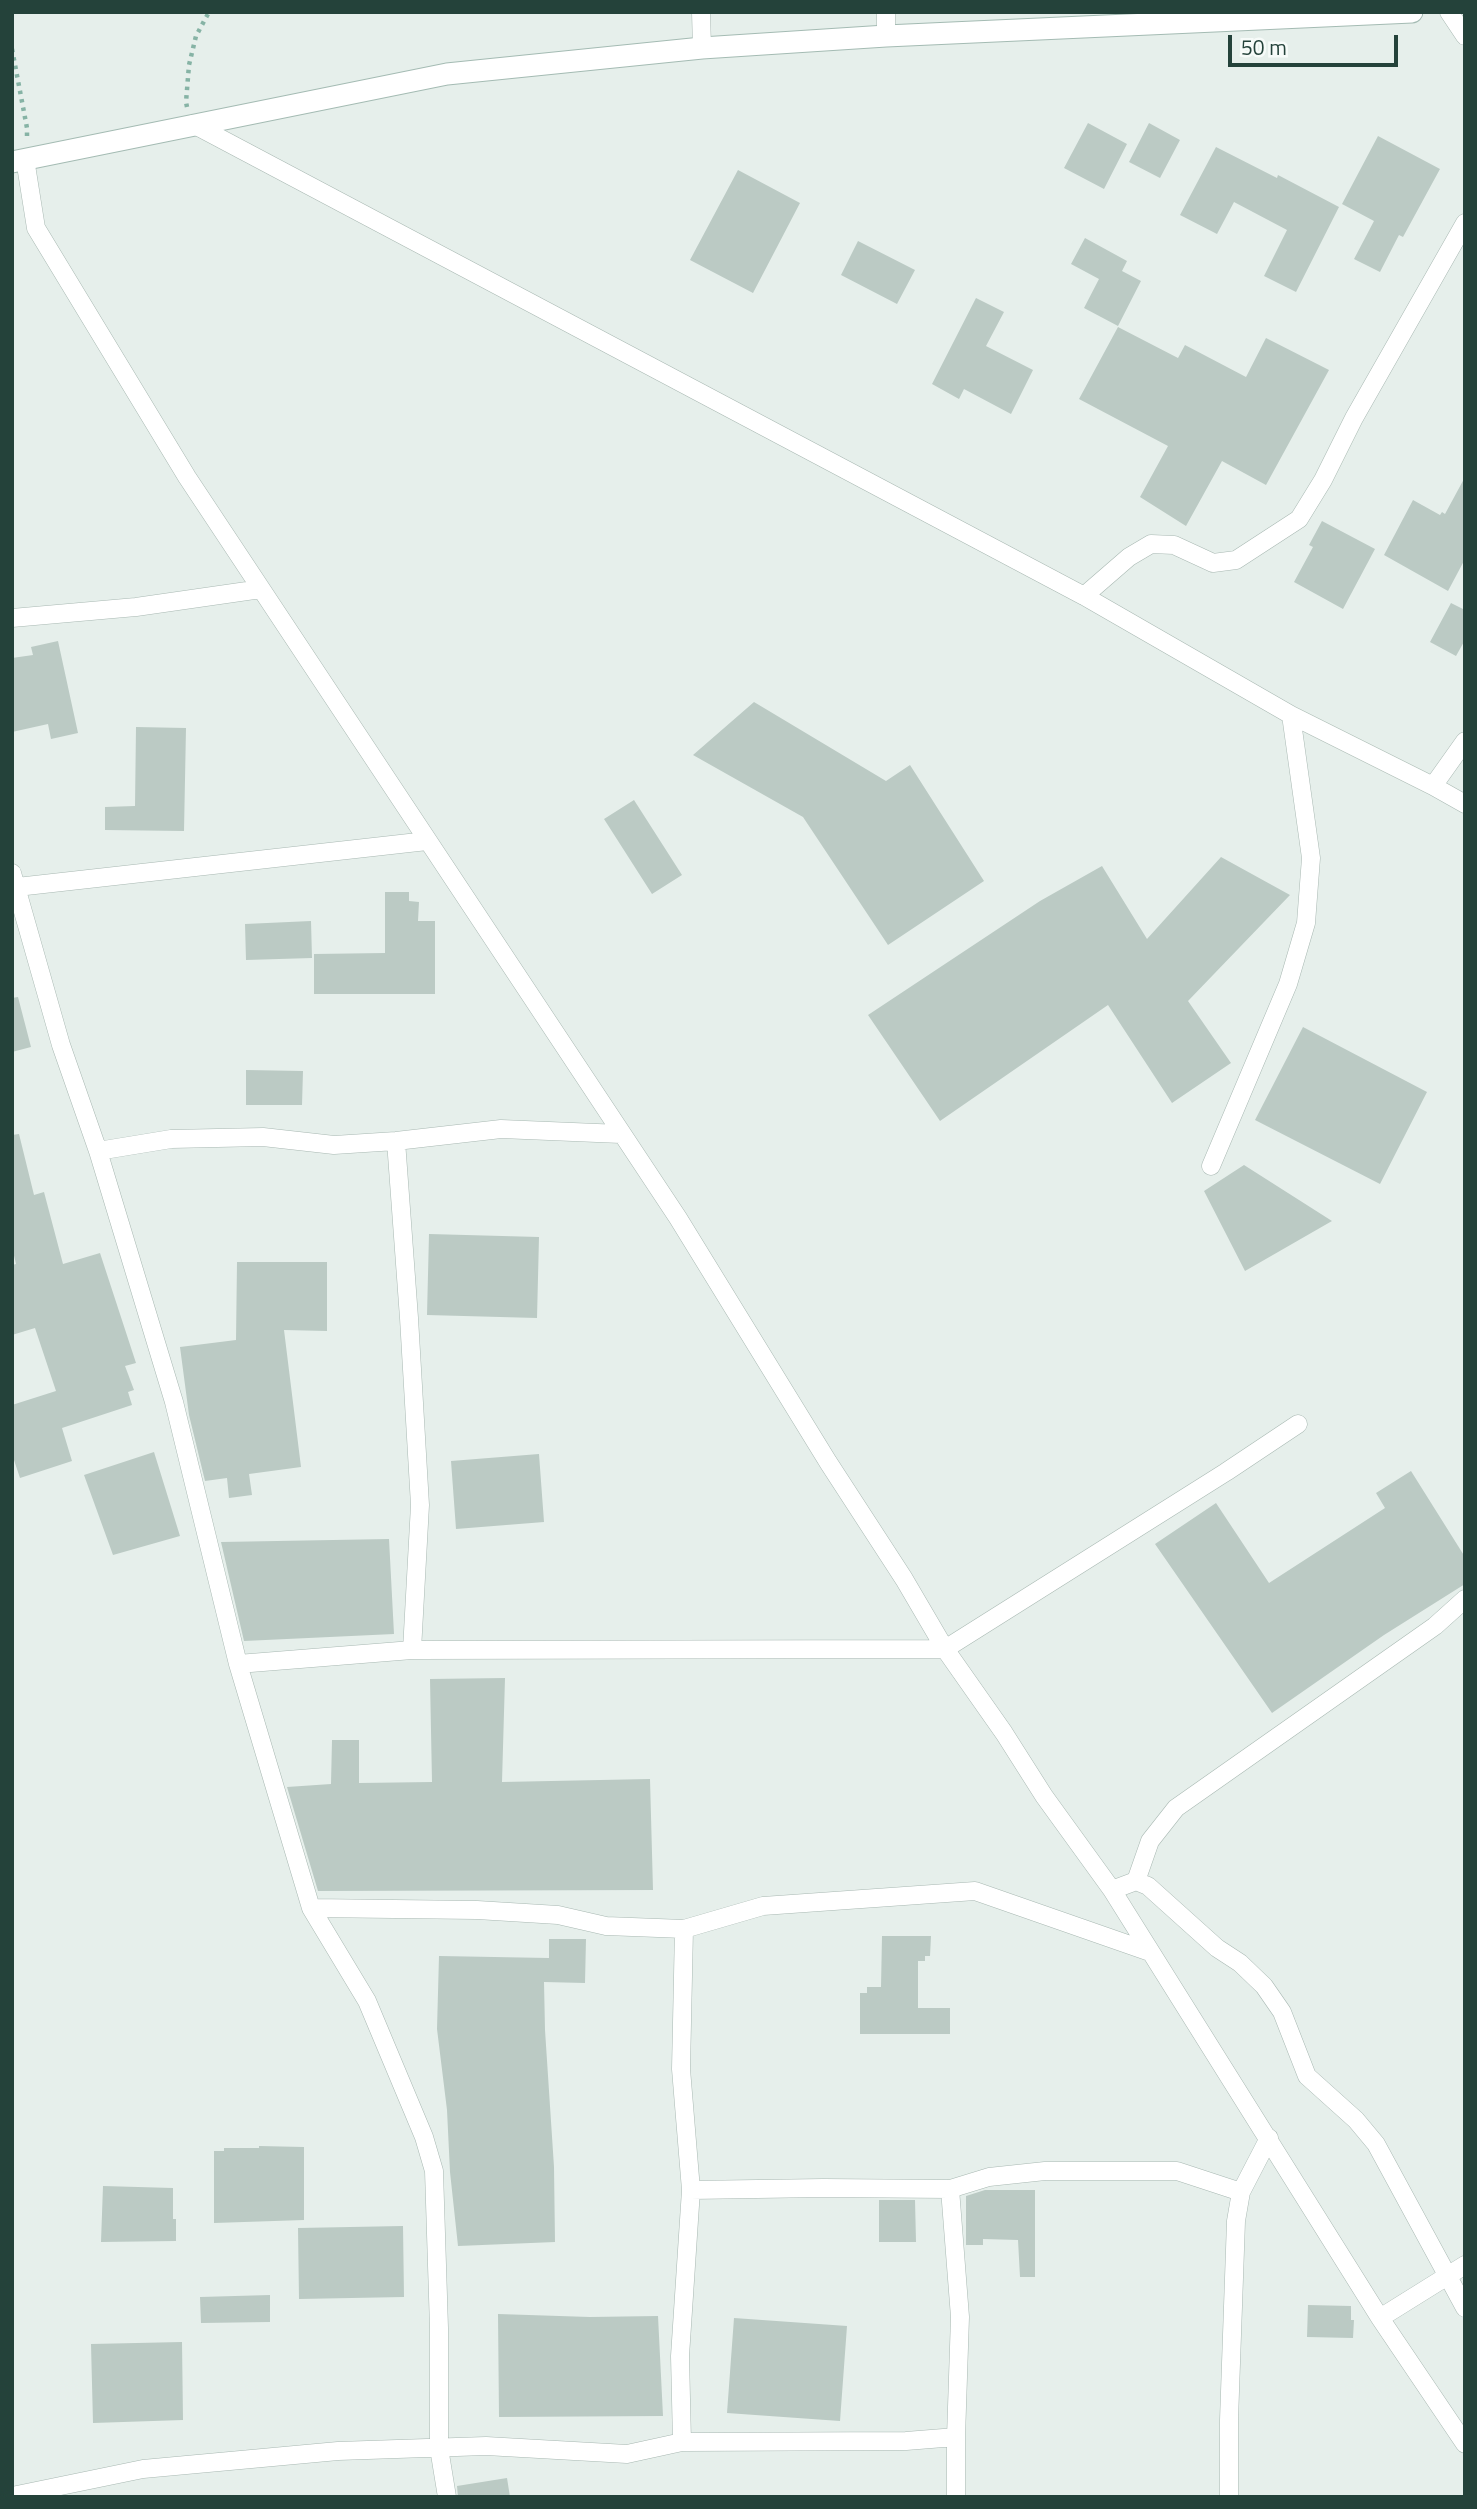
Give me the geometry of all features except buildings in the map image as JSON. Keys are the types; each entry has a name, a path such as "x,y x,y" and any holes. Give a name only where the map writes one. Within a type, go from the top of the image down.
{"main road":[{"path":"19,160 447,74 702,48 886,36 1412,12"}],"street":[{"path":"701,12 702,48"},
{"path":"886,12 886,36"},
{"path":"1449,12 1465,36"},
{"path":"193,124 1084,596 1291,715 1465,804"},
{"path":"19,160 36,228 187,477 678,1218 828,1462 904,1579 944,1649 1004,1733 1044,1796 1112,1889 1380,2318 1465,2444"},
{"path":"1084,596 1129,557 1151,544 1174,545 1213,563 1236,560 1299,519 1465,223"},
{"path":"12,618 136,607 261,589"},
{"path":"1211,1166 1288,984 1306,923 1311,858 1291,715"},
{"path":"1433,786 1465,741"},
{"path":"427,841 15,880 61,1045 98,1151 174,1402 238,1664 311,1908 367,2001 424,2137 434,2171 439,2328 439,2448 447,2497"},
{"path":"98,1151 171,1139 263,1137 334,1145 501,1129 621,1134"},
{"path":"396,1141 420,1505 412,1650"},
{"path":"238,1664 412,1650 944,1649 1214,1480 1298,1424"},
{"path":"1136,1881 1150,1841 1176,1808 1435,1626 1465,1599"},
{"path":"1112,1889 1136,1881 1148,1886 1217,1948 1240,1963 1265,1986 1282,2012 1307,2076 1356,2120 1376,2144 1465,2308"},
{"path":"311,1908 477,1910 558,1915 606,1926 684,1929 763,1906 975,1891 1150,1952"},
{"path":"682,2442 680,2356 691,2190 681,2069 684,1929"},
{"path":"1229,2497 1236,2221 1241,2192 1269,2138"},
{"path":"691,2190 950,2189 989,2177 1045,2171 1177,2171 1241,2192"},
{"path":"950,2189 960,2317 956,2497"},
{"path":"1380,2318 1465,2265"},
{"path":"16,2495 143,2469 338,2451 486,2446 627,2455 682,2442 906,2441 956,2437"}],"path":[{"path":"193,124 186,102 189,65 196,36 209,12"},
{"path":"12,49 27,128 19,160"}]}
